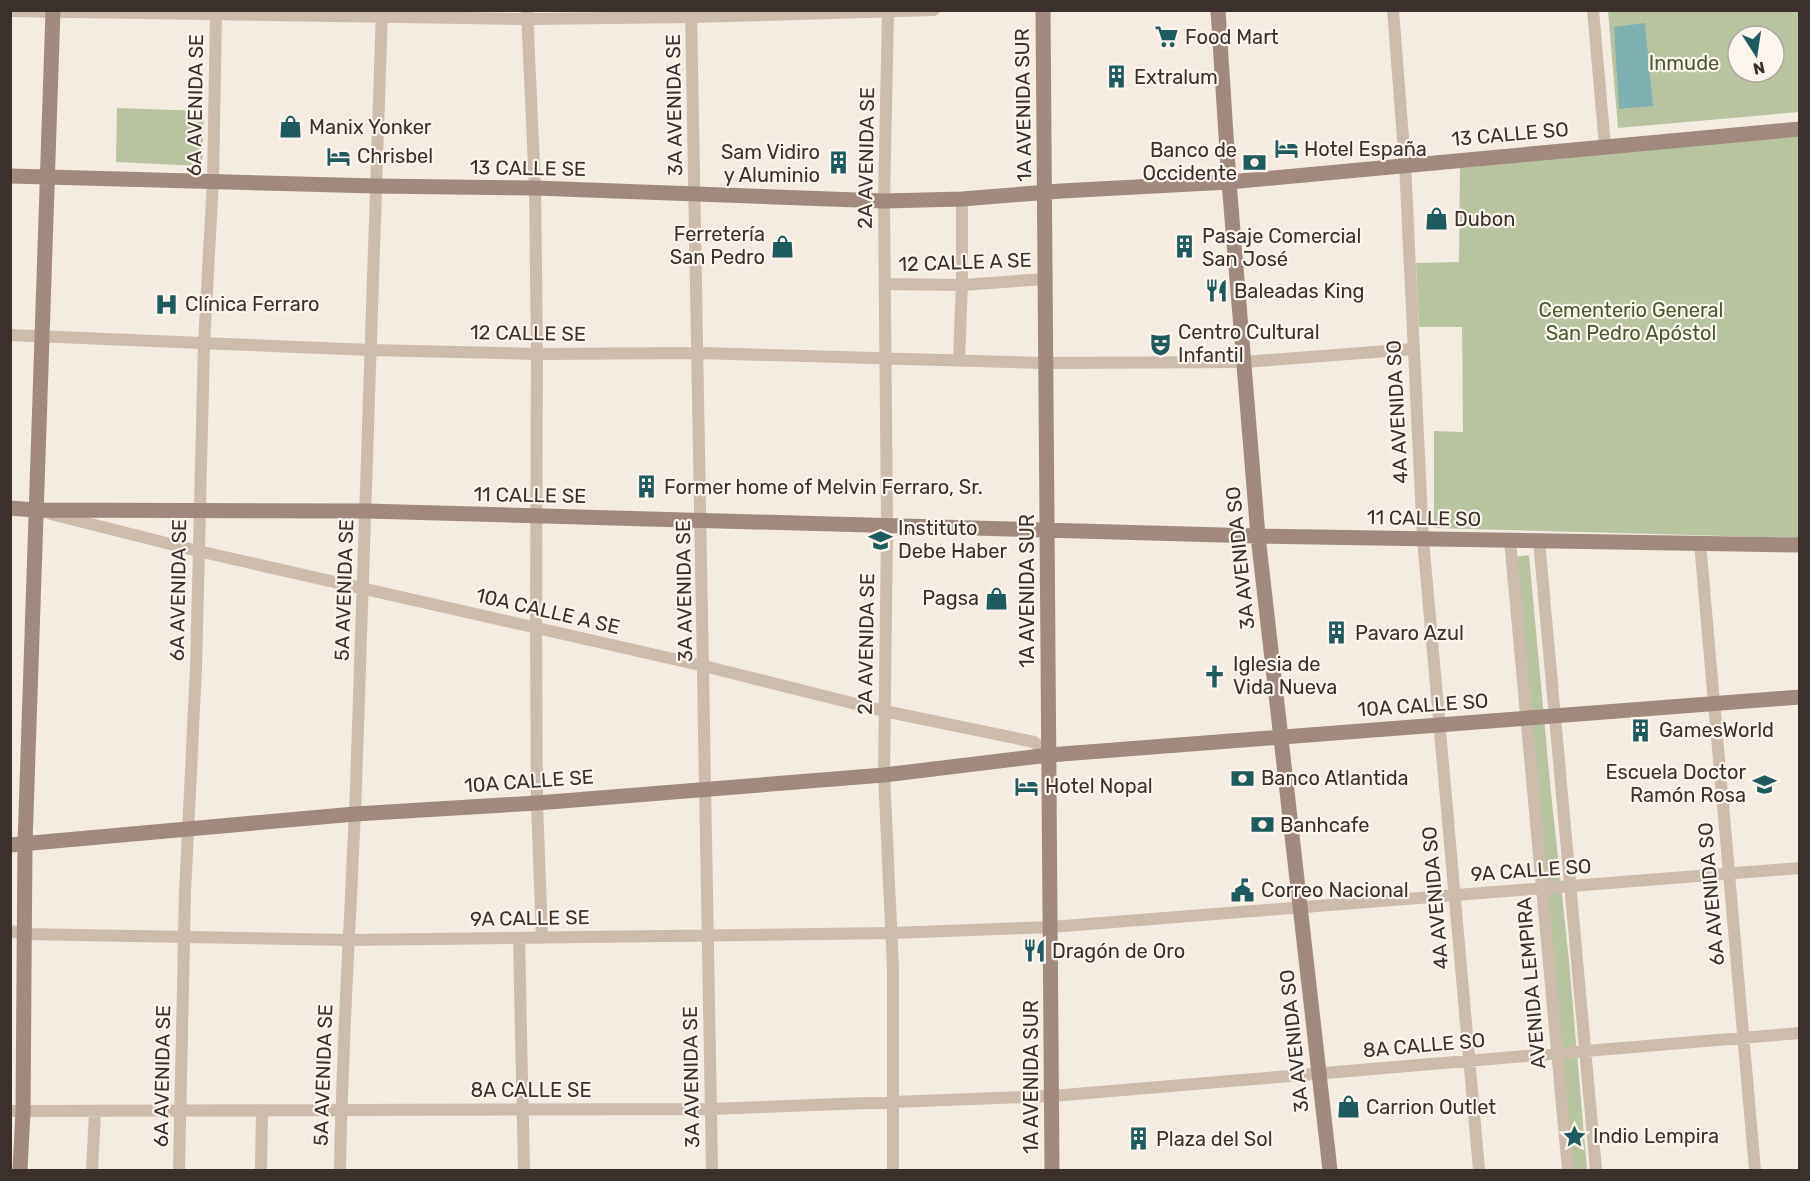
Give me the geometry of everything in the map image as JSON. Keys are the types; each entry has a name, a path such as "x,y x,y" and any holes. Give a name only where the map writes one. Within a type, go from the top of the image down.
{"street":[{"path":"10,11 527,15 934,10"},
{"name":"1A AVENIDA SUR","path":"1043,10 1052,1170"},
{"name":"3A AVENIDA SO","path":"1218,10 1229,182 1258,536 1330,1170"},
{"name":"4A AVENIDA SO","path":"1393,10 1405,164 1423,539 1479,1170"},
{"path":"1593,10 1605,146"},
{"path":"20,1170 17,1111 18,845 35,510 53,11"},
{"name":"6A AVENIDA SE","path":"179,1170 184,938 204,344 213,181 216,12"},
{"name":"2A AVENIDA SE","path":"888,12 884,201 887,524 884,775 892,933 893,1170"},
{"name":"5A AVENIDA SE","path":"340,1170 364,589 382,14"},
{"name":"3A AVENIDA SE","path":"691,14 699,353 712,1170"},
{"path":"527,15 535,188 537,803 542,938"},
{"name":"13 CALLE SO","path":"1045,192 1229,182 1800,129"},
{"name":"13 CALLE SE","path":"10,176 535,188 884,201 962,199 1045,192"},
{"path":"959,360 962,199"},
{"name":"12 CALLE A SE","path":"885,284 962,285 1045,279"},
{"name":"12 CALLE SE","path":"10,335 371,350 537,354 699,353 1046,363 1244,362 1414,349"},
{"name":"11 CALLE SE","path":"10,508 366,511 1047,528"},
{"name":"10A CALLE A SE","path":"35,510 198,551 704,666 884,711 1034,742 1049,754"},
{"name":"11 CALLE SO","path":"1047,528 1258,536 1800,545"},
{"name":"AVENIDA LEMPIRA","path":"1510,540 1568,1170"},
{"path":"1539,541 1596,1170"},
{"name":"6A AVENIDA SO","path":"1700,543 1755,1170"},
{"name":"10A CALLE SO","path":"1049,754 1800,697"},
{"name":"10A CALLE SE","path":"18,845 355,814 537,803 884,775 1049,754"},
{"name":"9A CALLE SO","path":"1051,927 1800,868"},
{"name":"9A CALLE SE","path":"18,932 184,938 348,940 892,933 1051,927"},
{"path":"519,938 524,1170"},
{"name":"8A CALLE SO","path":"1052,1096 1800,1033"},
{"name":"8A CALLE SE","path":"17,1111 711,1109 1052,1096"},
{"path":"261,1170 262,1110"},
{"path":"92,1170 95,1111"}],"green space":[{"name":"Inmude","path":"1608,11 1799,11 1799,112 1618,128"},
{"path":"117,108 204,111 202,166 116,162"},
{"name":"Cementerio General San Pedro Apóstol","path":"1799,135 1799,538 1434,528 1434,431 1463,432 1462,327 1419,327 1416,263 1459,262 1460,168"},
{"path":"1529,555 1587,1170 1569,1170 1513,557"}],"water":[{"path":"1645,23 1653,106 1619,109 1614,27"}],"place":[{"name":"Food Mart","path":"1167,37"},
{"name":"Extralum","path":"1116,77"},
{"name":"Manix Yonker","path":"291,127"},
{"name":"Hotel España","path":"1286,149"},
{"name":"Chrisbel","path":"339,156"},
{"name":"Banco de Occidente","path":"1255,162"},
{"name":"Sam Vidiro y Aluminio","path":"838,163"},
{"name":"Dubon","path":"1436,219"},
{"name":"Ferretería San Pedro","path":"783,246"},
{"name":"Pasaje Comercial San José","path":"1184,247"},
{"name":"Baleadas King","path":"1216,291"},
{"name":"Clínica Ferraro","path":"167,304"},
{"name":"Centro Cultural Infantil","path":"1160,344"},
{"name":"Former home of Melvin Ferraro, Sr.","path":"646,487"},
{"name":"Instituto Debe Haber","path":"880,540"},
{"name":"Pagsa","path":"997,598"},
{"name":"Pavaro Azul","path":"1337,633"},
{"name":"Iglesia de Vida Nueva","path":"1215,676"},
{"name":"GamesWorld","path":"1641,730"},
{"name":"Banco Atlantida","path":"1243,778"},
{"name":"Escuela Doctor Ramón Rosa","path":"1764,784"},
{"name":"Hotel Nopal","path":"1027,786"},
{"name":"Banhcafe","path":"1262,825"},
{"name":"Correo Nacional","path":"1243,890"},
{"name":"Dragón de Oro","path":"1034,951"},
{"name":"Carrion Outlet","path":"1348,1107"},
{"name":"Indio Lempira","path":"1575,1136"},
{"name":"Plaza del Sol","path":"1138,1139"}]}
